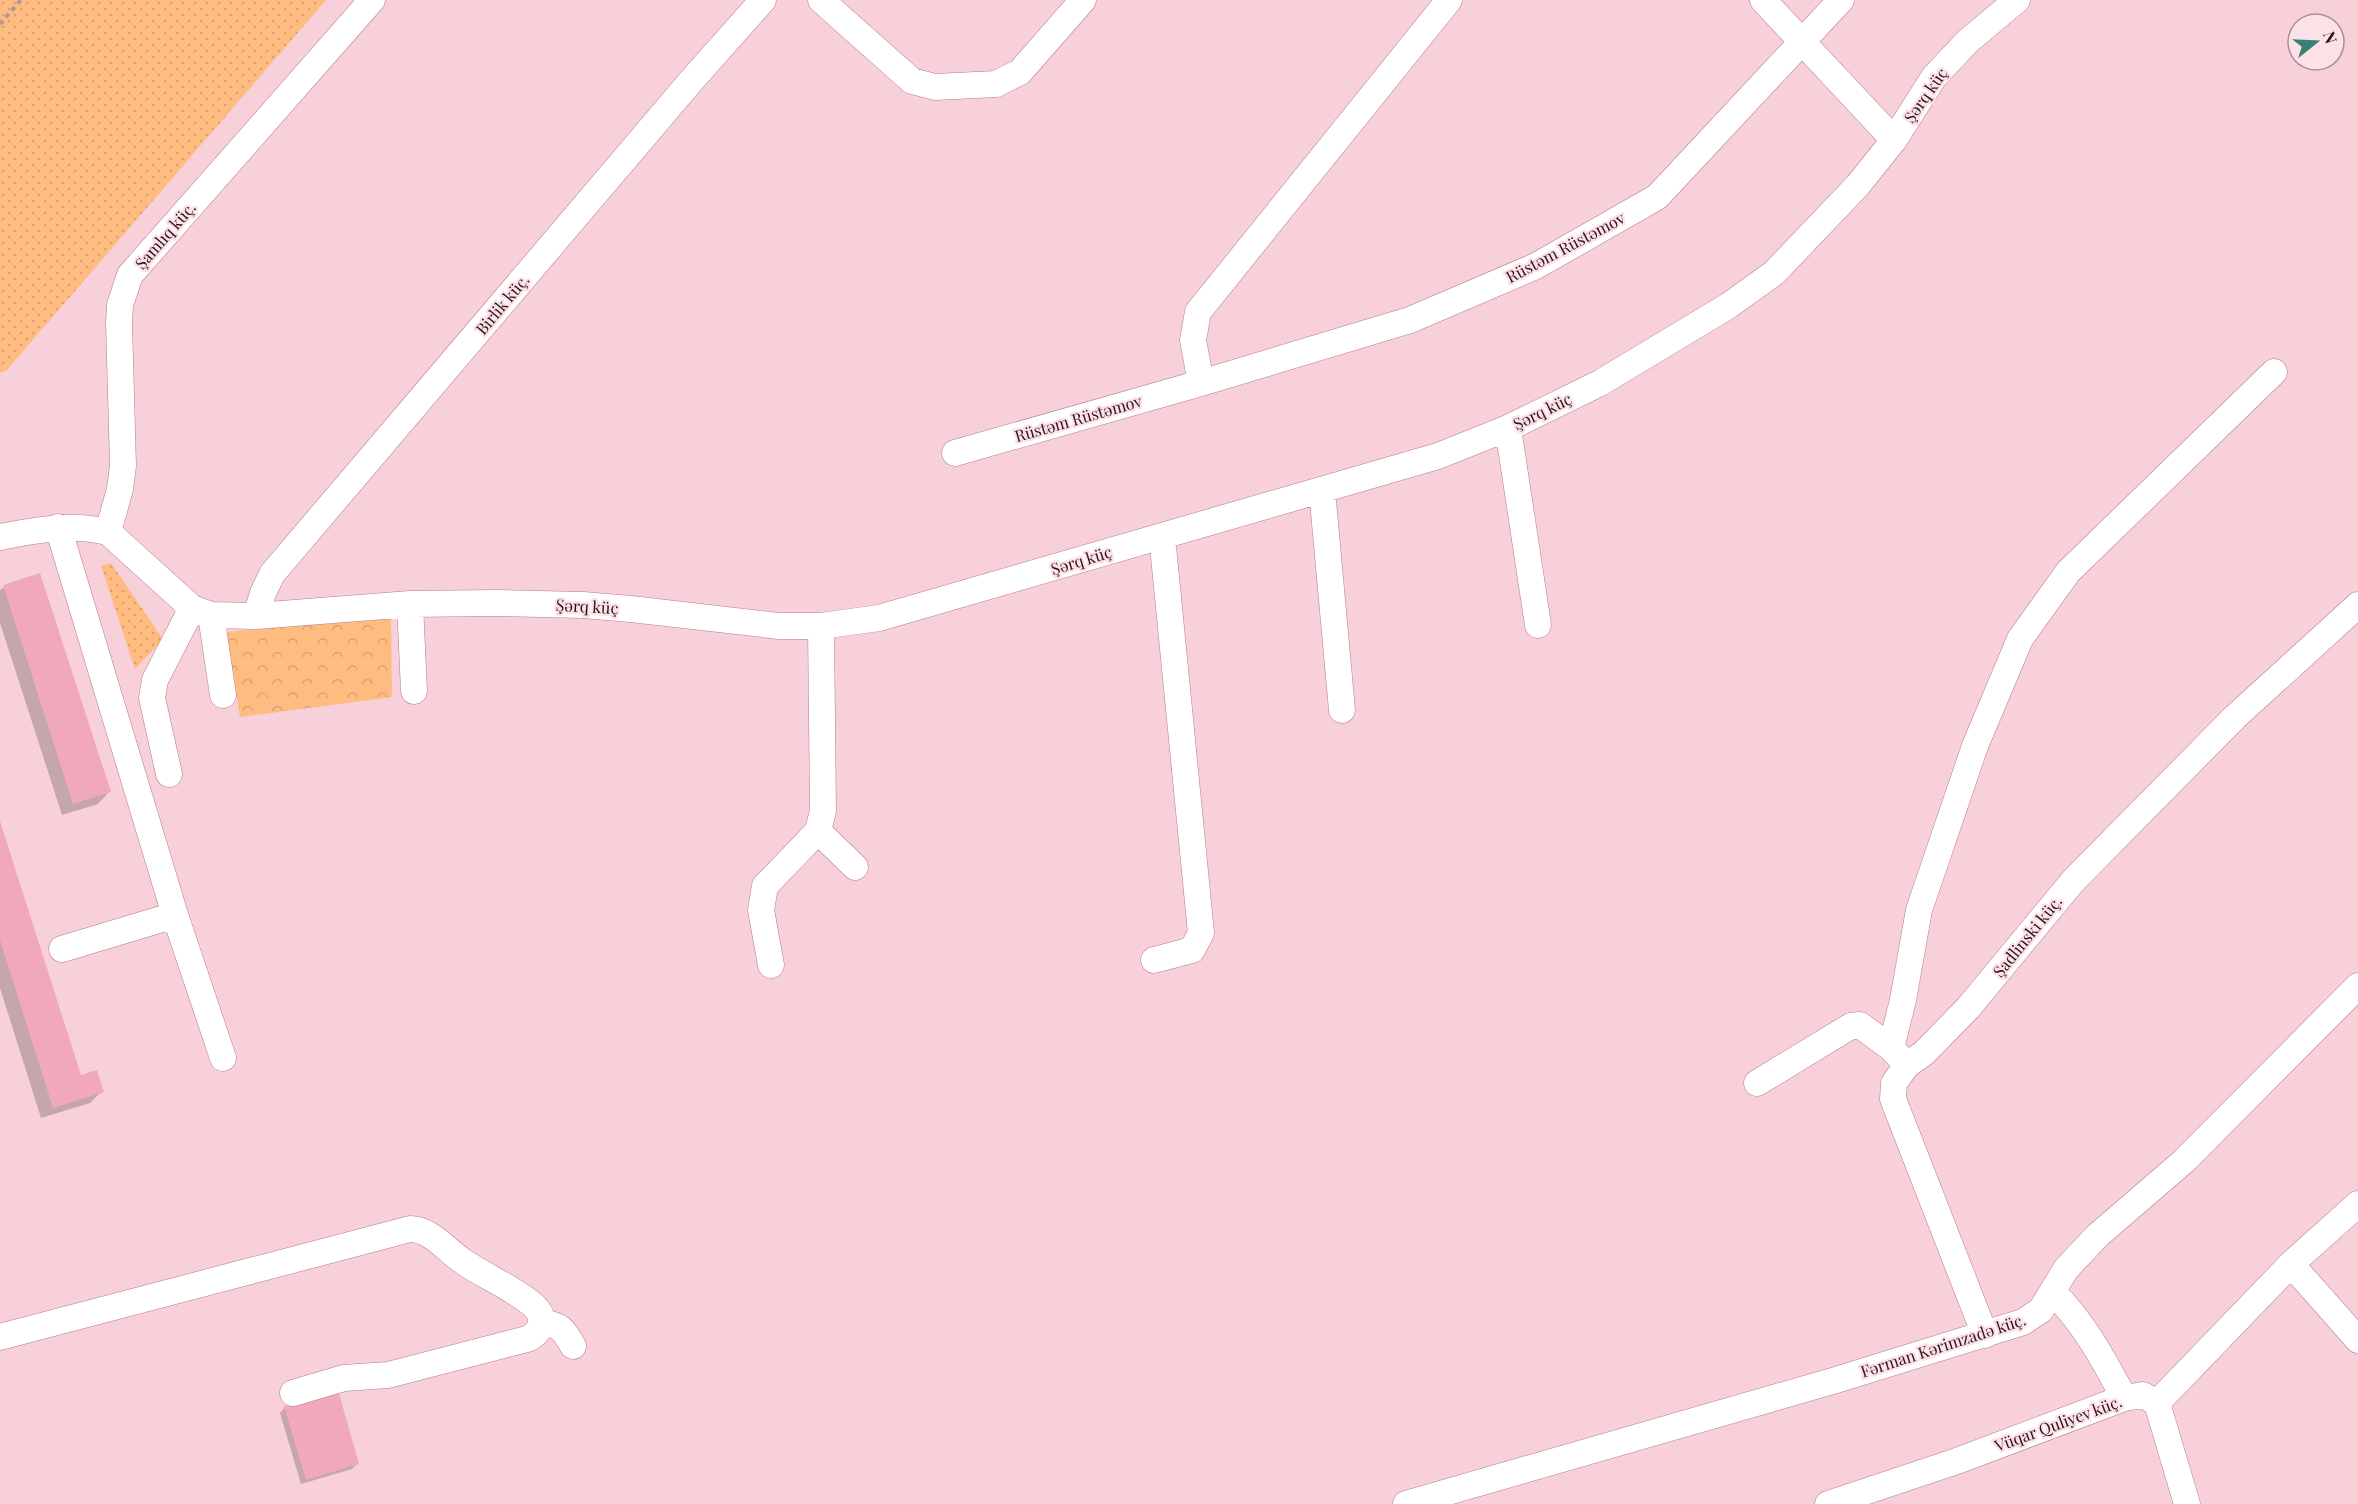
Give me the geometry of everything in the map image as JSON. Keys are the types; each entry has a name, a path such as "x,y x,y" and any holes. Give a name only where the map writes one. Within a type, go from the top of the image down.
{"street":[{"name":"Şamlıq küç.","path":"108,532 120,489 123,466 119,323 120,305 130,275 372,0"},
{"name":"Birlik küç.","path":"255,616 262,593 272,574 691,81 763,0"},
{"path":"821,0 912,81 935,87 996,84 1020,72 1083,0"},
{"path":"1201,382 1193,340 1198,312 1449,0"},
{"path":"1763,0 1894,141"},
{"name":"Rüstəm Rüstəmov","path":"955,453 1410,320 1536,266 1657,197 1841,0"},
{"name":"Şərq küç","path":"202,612 255,616 410,604 583,605 779,626 821,627 879,618 1438,456 1508,428 1600,383 1728,306 1774,273 1858,185 1894,141 1934,78 1968,41 2017,0"},
{"path":"1899,1057 1903,1000 1919,910 1975,746 2020,639 2068,572 2274,372"},
{"path":"1508,428 1538,625"},
{"path":"1322,490 1341,710"},
{"path":"58,527 175,915 223,1058"},
{"path":"0,537 58,527 91,528 108,532 202,612 223,695"},
{"path":"1154,960 1192,950 1201,933 1162,536"},
{"path":"410,604 414,691"},
{"name":"Şadlinski küç.","path":"1985,1335 1893,1099 1899,1057 1924,1053 1968,1008 2073,881 2235,717 2358,605"},
{"path":"169,774 152,698 155,680 202,612"},
{"path":"771,965 761,910 765,886 818,831 823,811 821,627"},
{"path":"818,831 855,867"},
{"path":"63,949 175,915"},
{"name":"Fərman Kərimzadə küç.","path":"1406,1504 1836,1380 2023,1322 2041,1310 2066,1269 2097,1236 2184,1161 2358,986"},
{"path":"1757,1083 1851,1026 1860,1025 1899,1057"},
{"path":"2187,1504 2157,1403 2291,1264 2358,1204"},
{"path":"0,1337 410,1229 429,1233 452,1254 534,1306 540,1313 542,1322 540,1329 526,1339 388,1375 344,1378 293,1393"},
{"path":"2291,1264 2358,1341"},
{"path":"2053,1292 2070,1309 2100,1353 2124,1398"},
{"path":"542,1322 558,1325 573,1346"},
{"name":"Vüqar Quliyev küç.","path":"1828,1504 1956,1461 2124,1398 2143,1395 2157,1403"}],"path":[{"path":"0,24 21,0"}],"green space":[{"path":"0,0 326,0 6,371 0,373"},
{"path":"111,563 163,639 135,669 101,566"},
{"path":"391,618 392,697 240,717 226,632"}],"building":[{"path":"40,573 111,792 73,804 3,585"},
{"path":"0,821 81,1075 97,1070 104,1092 53,1108 0,940"},
{"path":"338,1390 359,1464 306,1480 284,1406"}]}
